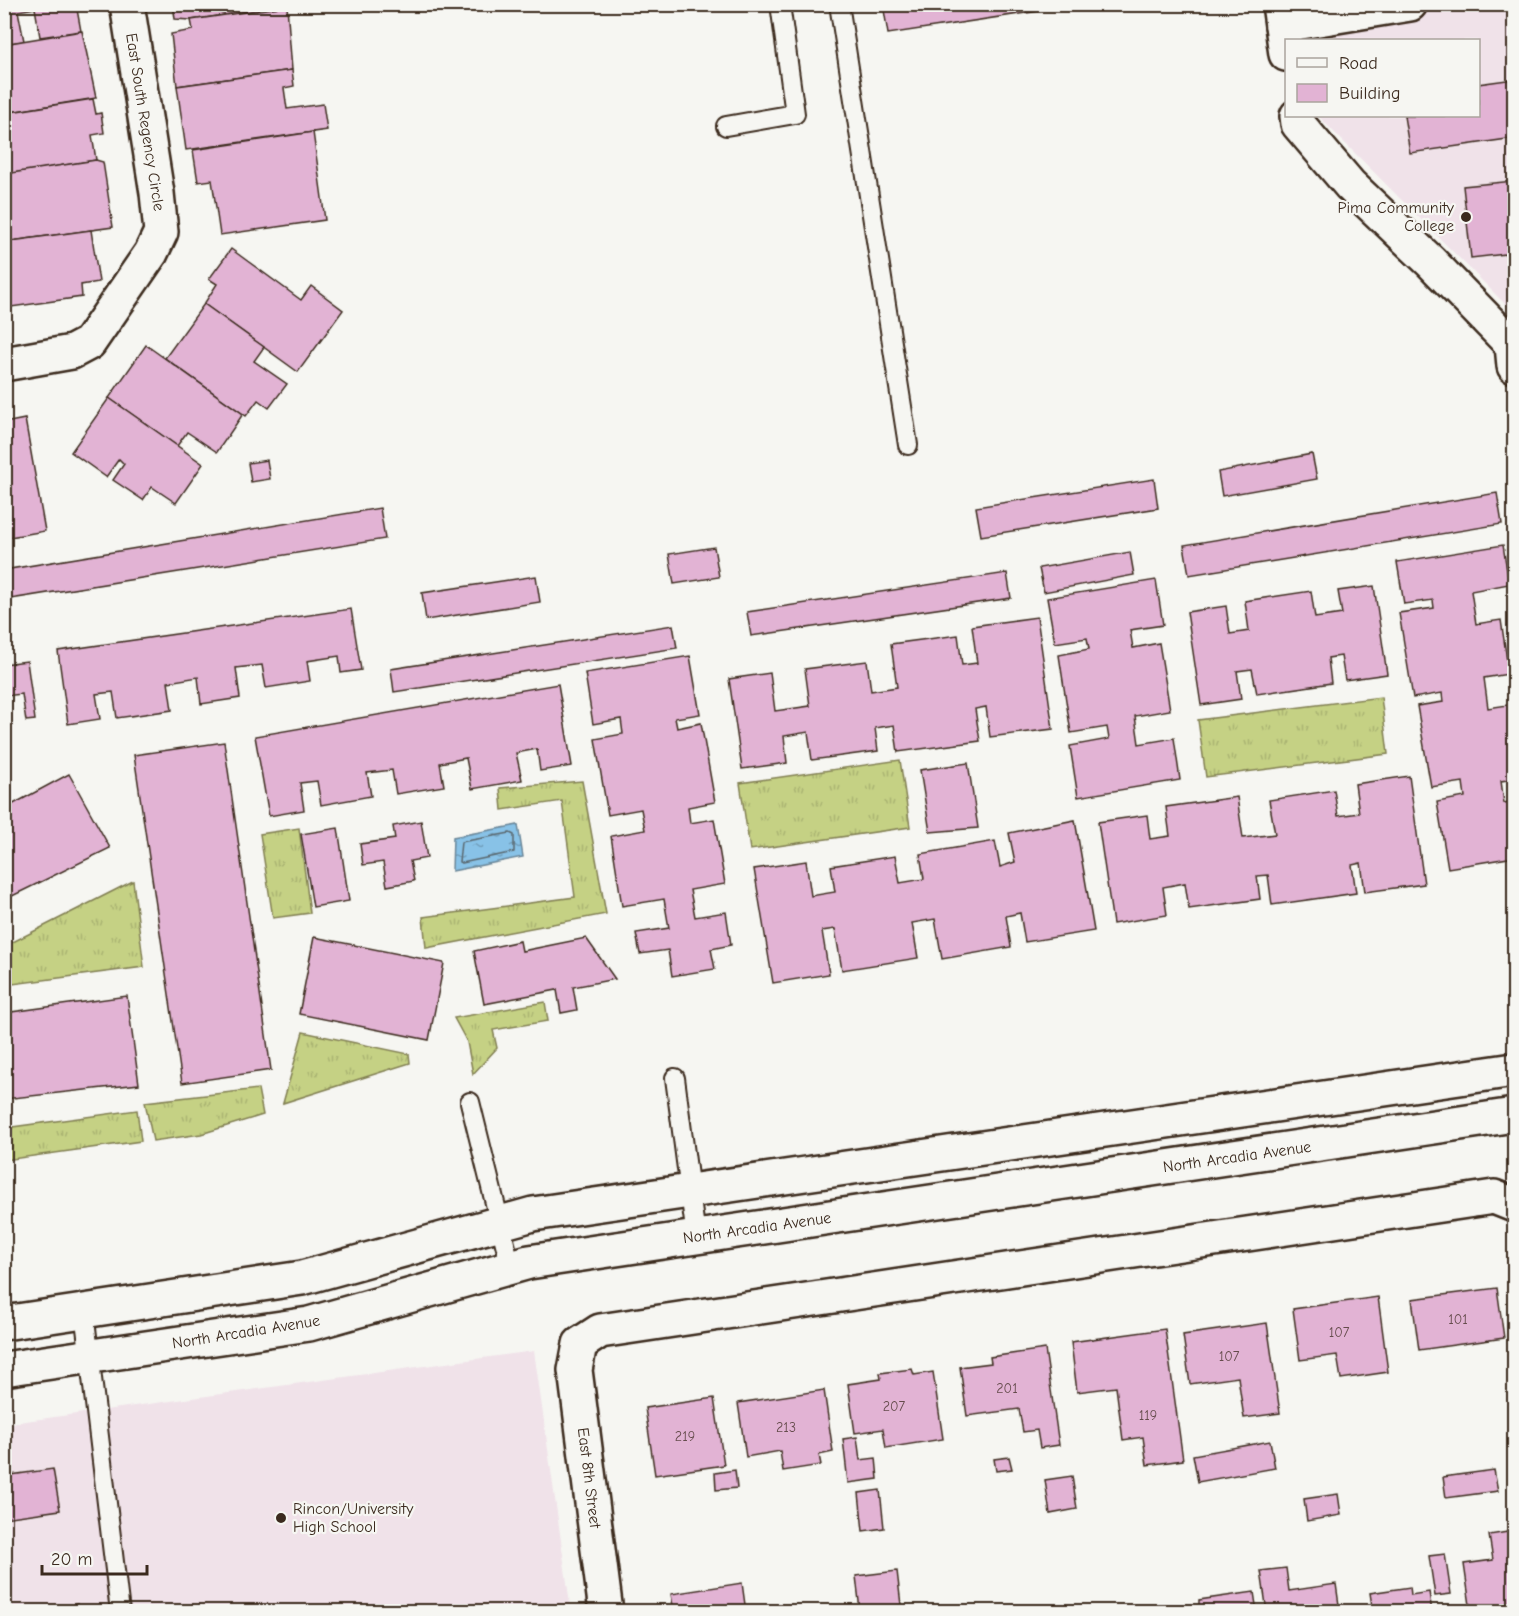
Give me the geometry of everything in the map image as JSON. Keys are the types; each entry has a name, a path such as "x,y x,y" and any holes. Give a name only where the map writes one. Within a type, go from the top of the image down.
{"street":[{"name":"East South Regency Circle","path":"4,364 72,352 89,343 151,253 161,232 158,192 127,4"},
{"path":"1282,28 1410,4"},
{"path":"1297,117 1298,124 1350,185 1431,262 1512,345 1515,366"},
{"path":"4,1323 302,1278 532,1214 1515,1070"},
{"path":"1241,1110 1247,1155"},
{"name":"North Arcadia Avenue","path":"4,1369 309,1324 529,1263 1515,1116"},
{"path":"971,1149 978,1195"},
{"name":"East 8th Street","path":"606,1611 575,1370 580,1344 600,1331 1470,1200 1494,1197 1515,1205"}],"lane":[{"path":"726,126 795,114 780,4"},
{"path":"839,4 908,445"},
{"path":"675,1078 696,1238"},
{"path":"470,1102 511,1268"},
{"path":"84,1311 120,1611"}],"shaded area":[{"name":"Pima Community College","path":"1466,5 1514,5 1514,313 1319,117 1480,117 1480,39 1298,39 1297,31"},
{"name":"Rincon/University High School","path":"534,1351 571,1611 5,1611 4,1424"}],"green space":[{"path":"1381,697 1388,754 1206,777 1198,720"},
{"path":"900,760 910,827 750,850 740,783"},
{"path":"582,781 606,914 426,948 423,917 575,897 562,801 502,810 500,788"},
{"path":"299,828 310,913 273,918 260,834"},
{"path":"133,881 144,967 5,985 5,946"},
{"path":"545,1002 548,1021 493,1030 497,1048 473,1074 467,1042 454,1018"},
{"path":"303,1032 409,1054 410,1063 283,1103"},
{"path":"258,1089 263,1115 201,1134 153,1141 145,1102"},
{"path":"137,1110 141,1141 5,1160 5,1128"}],"water":[{"path":"518,825 523,857 452,871 453,837"}],"building":[{"path":"4,4 76,4 81,31 40,37 35,8 18,11 24,41 4,44"},
{"path":"173,4 258,4 258,10 191,20 175,19"},
{"path":"883,4 1038,4 1039,11 888,34"},
{"path":"287,6 292,70 177,86 171,34 193,30 191,20"},
{"path":"82,31 96,98 4,113 4,44"},
{"path":"292,70 294,86 284,88 287,109 323,104 327,130 186,150 177,86"},
{"path":"1514,79 1514,138 1410,153 1404,117 1480,117 1480,84"},
{"path":"93,99 96,114 101,113 104,133 92,135 96,160 4,175 4,113"},
{"path":"313,132 325,220 220,235 212,180 198,182 193,150"},
{"path":"96,160 103,162 113,227 4,242 7,218 5,174"},
{"path":"1514,181 1514,253 1471,258 1463,186"},
{"path":"91,230 99,282 81,285 82,297 4,308 4,242"},
{"path":"231,249 301,300 311,286 343,310 298,372 204,304 217,284 209,279"},
{"path":"204,304 264,347 254,361 287,384 269,408 258,400 246,416 165,358"},
{"path":"146,345 243,414 217,452 187,432 177,446 109,398"},
{"path":"109,398 203,464 176,503 152,487 143,500 113,480 124,464 119,459 106,477 71,452"},
{"path":"25,419 45,531 4,538 4,423"},
{"path":"1312,454 1317,479 1222,496 1218,472"},
{"path":"267,460 270,479 251,482 248,463"},
{"path":"1154,479 1158,508 981,536 976,507"},
{"path":"1497,493 1502,524 1189,575 1184,545"},
{"path":"380,508 385,539 4,600 4,570"},
{"path":"1503,545 1509,584 1471,591 1476,624 1501,620 1509,674 1484,678 1488,708 1514,704 1514,779 1501,781 1504,803 1514,801 1514,857 1448,868 1437,802 1465,797 1463,782 1431,787 1417,706 1443,702 1442,693 1413,698 1399,613 1434,608 1433,600 1404,604 1397,562"},
{"path":"714,547 719,577 674,584 669,554"},
{"path":"1130,552 1134,575 1044,592 1039,568"},
{"path":"1007,573 1011,598 751,636 747,612"},
{"path":"536,576 540,602 426,620 422,593"},
{"path":"1156,580 1163,625 1130,630 1133,648 1159,643 1170,710 1135,716 1139,744 1174,738 1180,780 1078,797 1070,746 1109,739 1107,727 1071,733 1059,655 1089,649 1087,638 1055,643 1047,598"},
{"path":"1374,586 1387,674 1345,680 1341,656 1328,658 1331,683 1257,694 1252,669 1237,671 1241,699 1201,705 1187,612 1226,606 1230,634 1249,631 1245,601 1311,591 1315,618 1342,614 1338,591"},
{"path":"351,609 361,670 341,673 339,656 307,661 310,681 266,688 262,665 236,668 240,698 201,704 198,677 168,682 172,710 117,718 113,692 96,694 100,719 68,724 58,651"},
{"path":"1037,617 1053,729 990,737 986,707 975,709 980,741 898,752 894,725 875,728 878,751 812,760 808,732 784,736 787,763 742,769 729,679 770,673 775,711 810,706 805,669 867,661 871,691 897,687 891,644 958,635 962,665 977,663 972,626"},
{"path":"673,625 677,648 394,692 391,669"},
{"path":"690,656 700,714 675,718 677,728 701,723 715,802 688,807 690,823 714,819 725,884 690,890 695,917 726,912 731,945 711,949 715,969 672,976 668,950 640,954 636,933 669,928 664,899 622,906 611,836 645,830 641,809 608,815 595,739 623,734 621,719 593,724 585,673"},
{"path":"27,661 35,720 26,721 22,694 4,696 4,664"},
{"path":"558,684 572,766 540,771 537,749 516,753 522,780 472,789 466,758 440,763 444,786 396,794 392,770 367,773 371,796 321,805 317,781 300,783 304,810 269,816 255,736"},
{"path":"224,742 271,1070 182,1083 134,755"},
{"path":"968,763 978,828 930,832 920,770"},
{"path":"69,774 110,848 4,900 4,809"},
{"path":"1409,776 1424,884 1365,892 1361,863 1352,865 1356,893 1272,905 1268,875 1257,876 1260,899 1189,909 1185,883 1163,887 1167,915 1113,924 1098,822 1147,815 1150,839 1170,836 1166,807 1237,797 1243,838 1275,834 1269,800 1334,790 1338,816 1359,813 1355,784"},
{"path":"1075,820 1094,931 1025,942 1020,913 1006,916 1011,947 942,959 935,919 912,923 918,958 842,970 835,929 822,931 829,974 773,983 754,869 806,861 811,896 835,892 831,866 895,856 900,883 924,879 920,854 995,841 1000,867 1015,862 1009,833"},
{"path":"421,821 427,858 410,861 414,881 387,886 383,862 363,865 360,844 395,839 393,826"},
{"path":"338,828 349,901 313,907 301,834"},
{"path":"314,937 444,963 429,1040 299,1014"},
{"path":"586,938 615,979 573,987 577,1010 561,1013 557,990 484,1004 474,951 520,941 522,951"},
{"path":"127,996 139,1084 4,1099 4,1013"},
{"path":"1497,1288 1504,1338 1419,1350 1412,1299"},
{"path":"1378,1297 1388,1372 1341,1379 1337,1355 1300,1360 1293,1309"},
{"path":"1267,1323 1280,1413 1244,1418 1238,1377 1190,1384 1183,1335"},
{"path":"1165,1329 1183,1460 1147,1465 1143,1437 1123,1440 1116,1387 1077,1392 1071,1342"},
{"path":"1045,1349 1059,1445 1040,1448 1037,1430 1023,1432 1019,1409 967,1416 960,1367 991,1363 990,1357"},
{"path":"912,1369 914,1375 933,1372 943,1439 886,1448 883,1429 855,1433 848,1384 881,1379 880,1373"},
{"path":"824,1390 833,1452 819,1455 821,1465 783,1471 780,1451 746,1457 738,1403"},
{"path":"714,1398 724,1465 655,1475 645,1408"},
{"path":"857,1437 860,1460 876,1458 878,1479 848,1483 843,1439"},
{"path":"1270,1441 1275,1468 1198,1482 1193,1455"},
{"path":"1009,1457 1012,1469 996,1471 994,1459"},
{"path":"53,1469 60,1510 4,1518 4,1476"},
{"path":"735,1470 737,1488 716,1490 715,1473"},
{"path":"1494,1470 1498,1491 1446,1498 1443,1477"},
{"path":"1072,1476 1077,1509 1050,1514 1045,1480"},
{"path":"880,1490 884,1528 863,1531 859,1493"},
{"path":"1338,1494 1341,1515 1307,1521 1304,1499"},
{"path":"1514,1531 1514,1612 1471,1612 1464,1564 1493,1560 1489,1535"},
{"path":"1445,1554 1451,1594 1435,1596 1429,1556"},
{"path":"1286,1568 1289,1591 1336,1584 1340,1612 1267,1612 1261,1571"},
{"path":"897,1571 901,1605 860,1610 856,1576"},
{"path":"742,1583 746,1612 674,1612 671,1594"},
{"path":"1410,1587 1411,1595 1429,1592 1432,1612 1373,1612 1370,1593"},
{"path":"1254,1592 1257,1612 1172,1612 1199,1606 1199,1600"},
{"path":"77,1604 77,1612 24,1612"}],"place":[{"name":"Pima Community College","path":"1466,217"},
{"name":"Rincon/University High School","path":"281,1518"}]}
